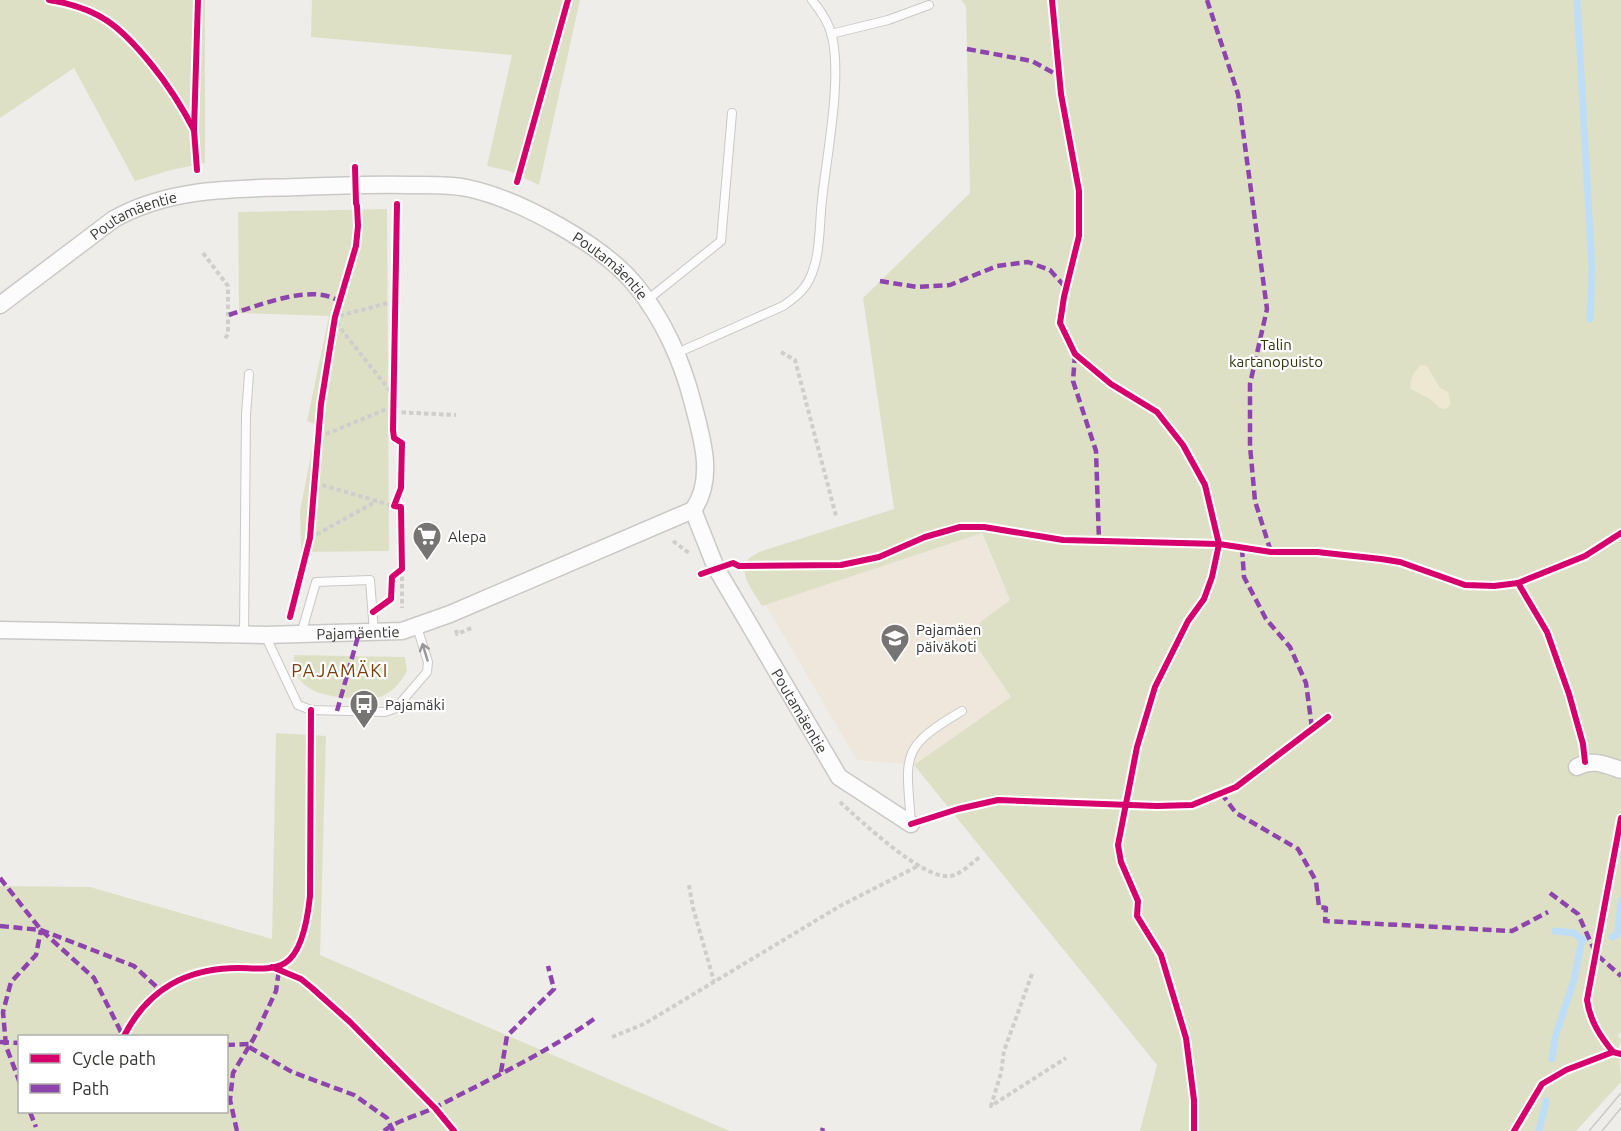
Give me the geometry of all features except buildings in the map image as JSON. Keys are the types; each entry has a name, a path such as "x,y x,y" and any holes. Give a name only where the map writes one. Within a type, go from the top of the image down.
{"street":[{"name":"Poutamäentie","path":"0,305 114,219 159,199 180,194 234,189 379,184 466,188 536,213 603,255 628,276 660,321 676,354 691,396 701,437 705,485 693,510 716,568 839,777 911,824"},
{"name":"Pajamäentie","path":"0,630 265,635 402,631 417,627 693,510"},
{"path":"1577,767 1585,762 1598,763 1621,770"}],"lane":[{"path":"676,354 783,306 799,295 809,280 816,258 833,96 834,54 831,34 820,9 812,0"},
{"path":"831,34 888,20 929,5"},
{"path":"646,301 721,241 732,113"},
{"path":"244,634 246,415 249,374"},
{"path":"301,634 316,582 370,580 374,632"},
{"path":"265,635 298,705 311,710 385,712 396,708 427,672 428,662 417,627"},
{"path":"911,824 907,771 914,747 930,729 962,711"}],"path":[{"path":"203,253 228,286 228,334 224,340"},
{"path":"396,290 396,313"},
{"path":"335,317 396,301"},
{"path":"333,328 338,310"},
{"path":"335,317 339,328 394,397"},
{"path":"781,352 795,360 836,516"},
{"path":"393,421 395,385"},
{"path":"319,437 394,409 456,415"},
{"path":"318,448 320,426"},
{"path":"314,494 316,471"},
{"path":"401,477 398,506 401,517"},
{"path":"315,483 398,506"},
{"path":"310,538 377,501"},
{"path":"307,550 311,527"},
{"path":"402,559 402,608"},
{"path":"392,577 402,569"},
{"path":"612,1037 644,1024 840,906 921,865"},
{"path":"689,885 693,908 714,981"},
{"path":"1032,974 1004,1051 1001,1073 991,1106 1066,1058"}],"shaded area":[{"name":"Pajamäen päiväkoti","path":"981,533 1010,600 967,632 1011,697 914,765 857,760 765,604"}],"green space":[{"path":"0,0 205,0 205,163 135,181 74,68 0,118"},
{"path":"312,0 580,0 539,185 509,171 487,166 512,55 311,37"},
{"name":"Talin kartanopuisto","path":"961,0 1621,0 1621,1032 1618,1036 1621,1039 1619,1047 1621,1082 1576,1131 1140,1131 1157,1065 914,765 1011,697 967,632 1010,600 982,533 762,606 748,584 745,566 749,558 759,552 894,509 863,298 970,193 966,6"},
{"path":"387,209 389,551 301,552 300,510 317,425 307,421 329,316 239,313 238,212"},
{"path":"294,655 405,657 407,671 394,688 376,698 332,696 312,690 304,684 298,677"},
{"path":"276,733 326,736 320,955 730,1131 0,1131 0,886 90,887 272,939"}],"sand":[{"path":"1421,365 1427,366 1440,388 1448,392 1451,405 1445,409 1411,389 1413,376"}],"waterway":[{"path":"1577,0 1592,269 1590,319"},
{"path":"1612,937 1618,931 1621,901"},
{"path":"1555,931 1574,933 1582,940"},
{"path":"1552,1059 1555,1038 1574,980 1582,940 1585,939"},
{"path":"1539,1131 1546,1101"}],"tram line":[{"path":"1589,1131 1621,1093"},
{"path":"1602,1131 1621,1108"}],"marked path":[{"path":"1207,0 1238,94 1267,309 1250,384 1250,446 1255,501 1271,552"},
{"path":"967,49 1032,61 1059,76"},
{"path":"880,281 917,287 950,285 997,266 1028,262 1050,270 1066,288"},
{"path":"229,315 301,295 329,296 340,302"},
{"path":"1075,354 1073,381 1096,451 1099,541"},
{"path":"1242,548 1244,577 1266,619 1290,647 1306,683 1312,728"},
{"path":"337,711 359,633"},
{"path":"1221,793 1236,813 1298,849 1316,881 1319,907 1326,908 1325,921 1512,931 1548,912"},
{"path":"0,878 41,930 94,978 122,1035"},
{"path":"1550,893 1578,914 1596,954 1621,976"},
{"path":"0,926 41,930 134,966 160,990"},
{"path":"18,1078 6,1046 3,1012 11,982 36,955 41,930"},
{"path":"501,1072 507,1036 554,989 548,966"},
{"path":"237,1131 230,1100 233,1073 254,1038 276,991 279,970"},
{"path":"384,1131 396,1123 438,1106 518,1065 594,1019"},
{"path":"0,1042 18,1043"},
{"path":"228,1045 250,1044"},
{"path":"249,1047 292,1072 354,1095 387,1118 393,1131"},
{"path":"30,1113 36,1127"}],"cycle path":[{"path":"49,0 82,8 118,29 140,51 163,80 194,130"},
{"path":"197,170 194,130 198,0"},
{"path":"517,182 568,0"},
{"path":"1052,0 1061,94 1079,191 1079,236 1060,323 1075,354 1111,384 1157,412 1183,445 1205,485 1219,544 1212,577 1204,599 1188,621 1155,687 1137,747 1118,845 1121,862 1138,901 1137,916 1161,955 1186,1038 1194,1100 1194,1131"},
{"path":"290,617 310,538 321,404 335,317 356,246 358,226 355,167"},
{"path":"373,612 391,599 392,577 402,569 401,507 394,506 401,488 402,443 394,438 393,430 397,204"},
{"path":"701,574 733,563 739,566 841,565 879,557 925,537 960,527 984,527 1063,540 1219,544 1271,552 1317,552 1400,562 1465,585 1494,586 1518,583 1547,632 1569,694 1583,744 1585,762"},
{"path":"1518,583 1585,556 1621,533"},
{"path":"125,1035 145,1006 171,984 202,972 220,969 262,969 280,966 296,951 304,932 310,896 311,710"},
{"path":"911,824 958,809 998,800 1157,806 1192,805 1236,787 1328,717"},
{"path":"1621,818 1587,1000 1590,1015 1600,1034 1613,1052 1621,1054"},
{"path":"272,967 301,979 350,1022 435,1108 454,1131"},
{"path":"1514,1131 1542,1084 1566,1070 1613,1052"}],"place":[{"name":"Alepa","path":"427,562"},
{"name":"Pajamäen päiväkoti","path":"895,664"},
{"name":"Pajamäki","path":"364,730"}],"district":[{"name":"PAJAMÄKI","path":"340,670"}]}
